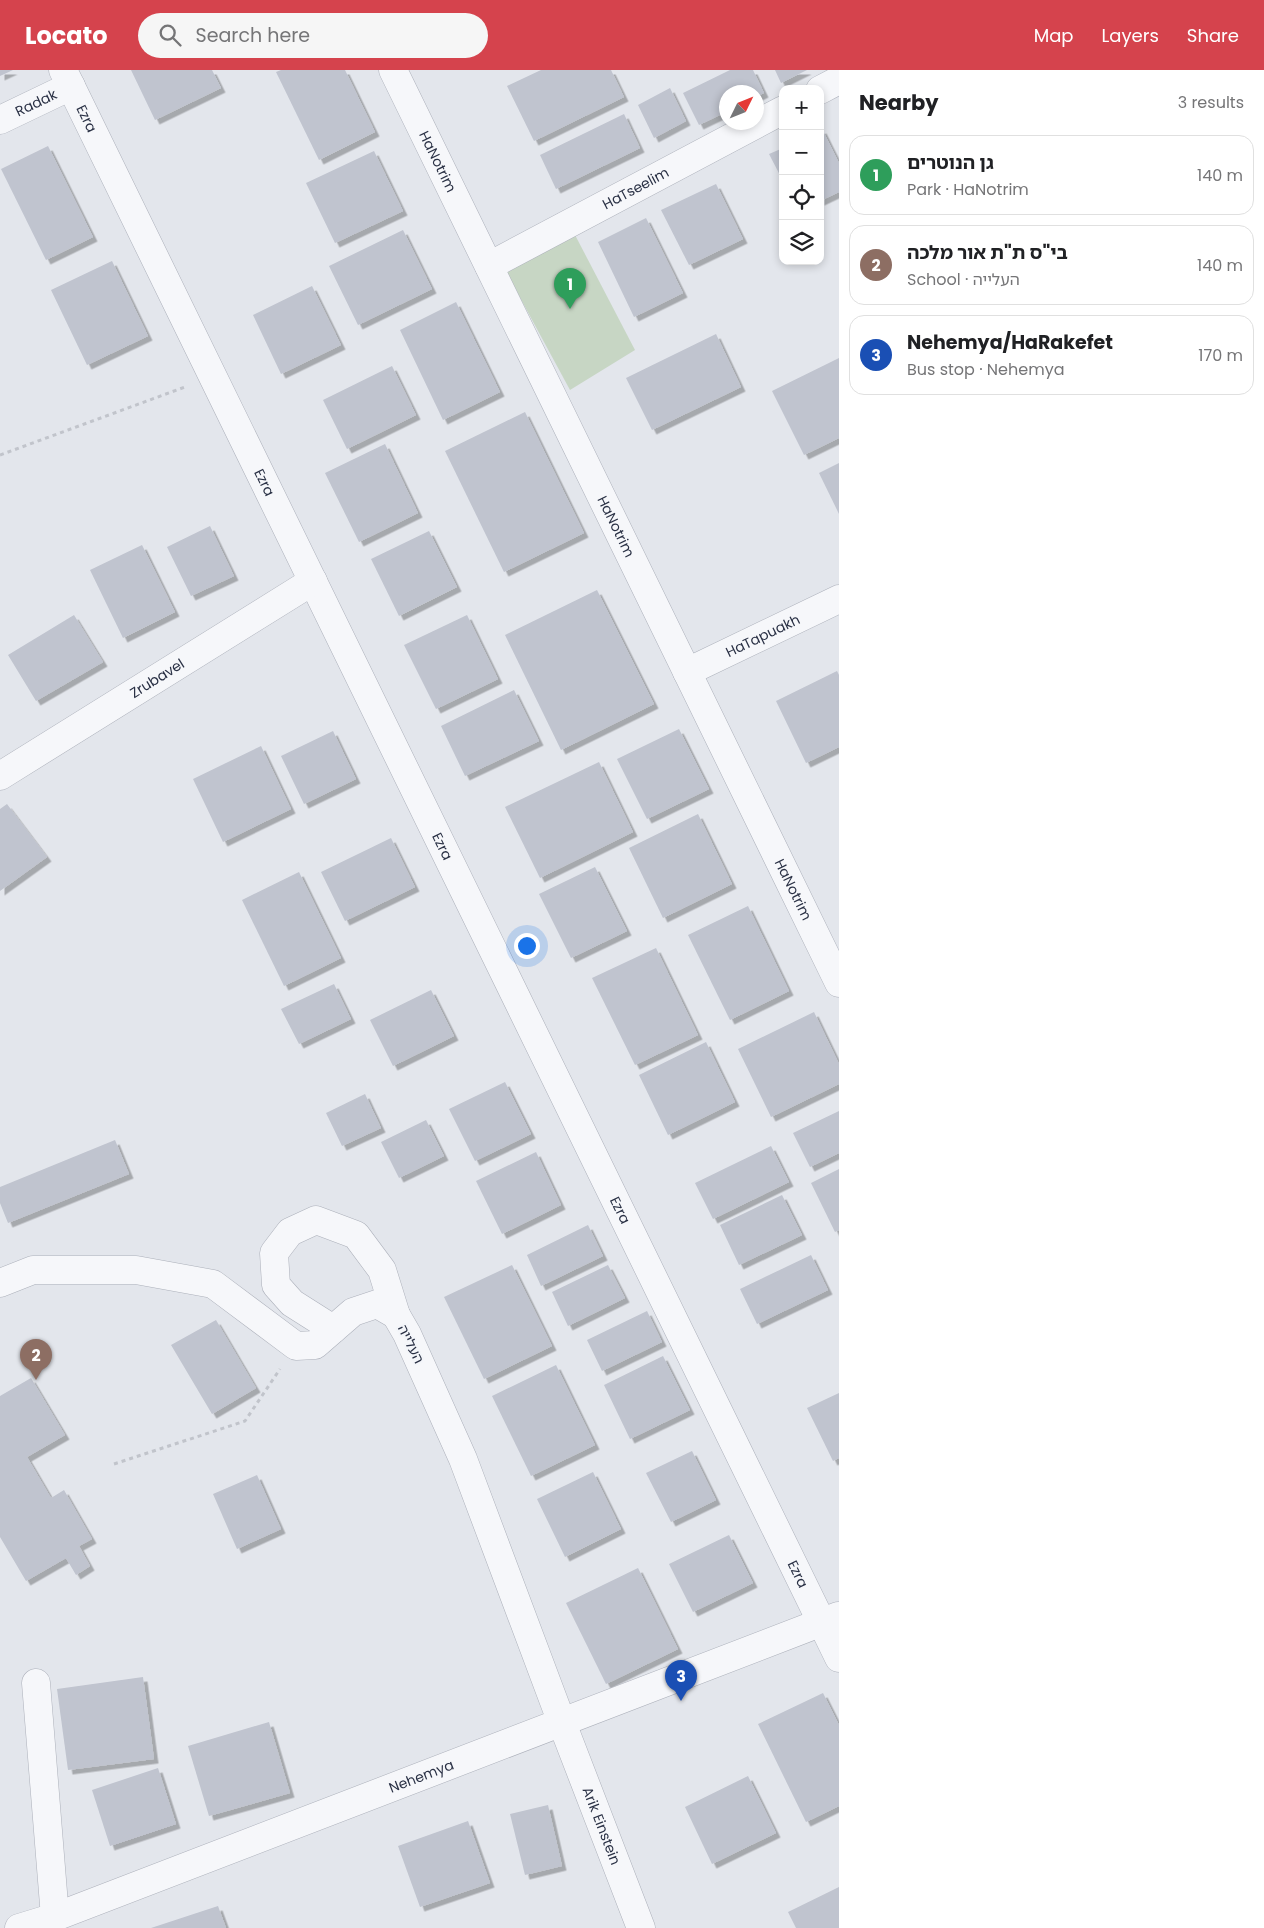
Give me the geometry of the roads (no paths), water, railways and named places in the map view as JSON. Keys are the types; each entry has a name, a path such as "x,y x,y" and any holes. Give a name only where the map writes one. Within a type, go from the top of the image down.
{"street":[{"name":"HaNotrim","path":"393,70 839,983"},
{"name":"Radak","path":"0,120 67,78"},
{"name":"Ezra","path":"67,78 313,581 831,1619 839,1658"},
{"path":"824,88 839,80"},
{"name":"HaTseelim","path":"489,266 779,112"},
{"name":"Zrubavel","path":"0,776 313,581"},
{"name":"HaTapuakh","path":"687,672 839,599"},
{"path":"333,1329 292,1304 276,1285 274,1253 290,1232 316,1220 356,1235 382,1270 396,1315"},
{"name":"העלייה","path":"0,1282 33,1270 136,1270 213,1284 296,1346 314,1345 353,1312 378,1304 396,1315 407,1334 464,1459 562,1723"},
{"name":"Nehemya","path":"19,1928 55,1917 831,1619"},
{"path":"36,1683 55,1917"},
{"name":"Arik Einstein","path":"562,1723 641,1928"}],"place":[{"name":"גן הנוטרים","path":"570,309"},
{"name":"בי\"ס ת\"ת אור מלכה","path":"36,1380"},
{"name":"Nehemya/HaRakefet","path":"681,1701"}]}
